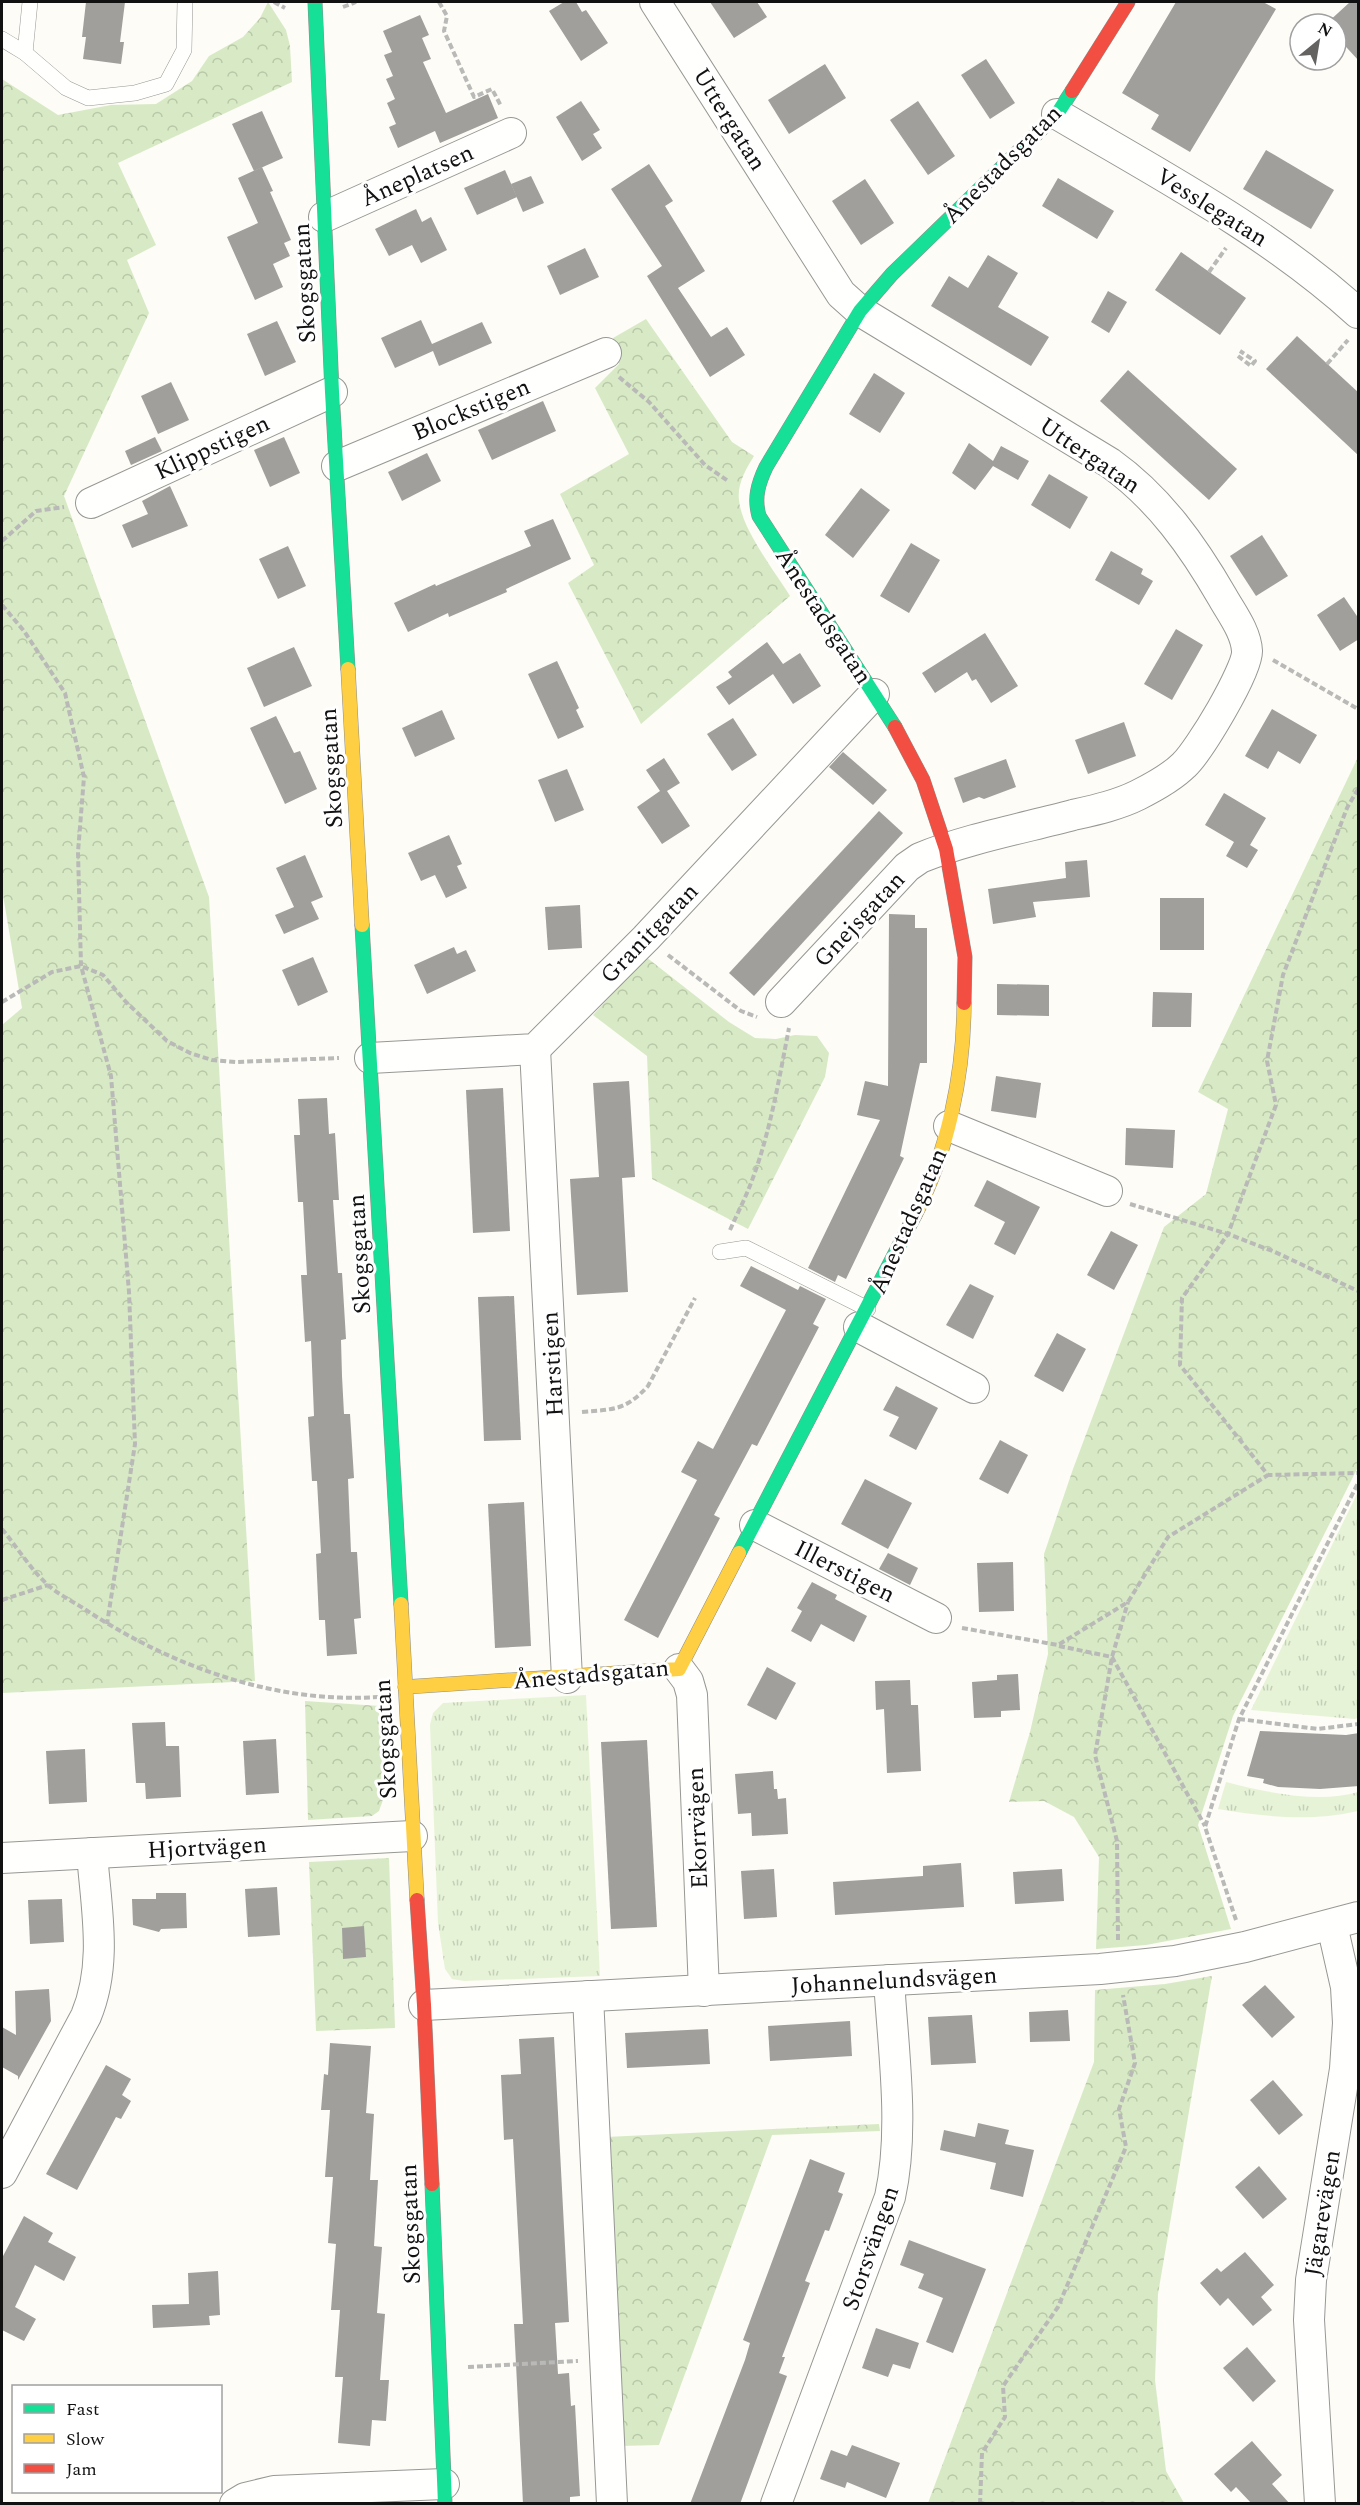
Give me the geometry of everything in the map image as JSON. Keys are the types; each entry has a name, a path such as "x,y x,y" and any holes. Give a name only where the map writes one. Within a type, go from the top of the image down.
{"street":[{"name":"Skogsgatan","path":"315,2 332,392 412,1836 424,2005 444,2494"},
{"name":"Uttergatan","path":"655,2 841,294 860,311 1110,463 1143,489 1163,509 1203,564 1243,635 1247,654"},
{"name":"Ånestadsgatan","path":"405,1691 679,1669 864,1318 921,1204 949,1126 964,1042 965,957 946,849 923,780 899,733 759,516 755,497 758,482 766,467 860,311 892,274 1057,114 1128,2"},
{"name":"Vesslegatan","path":"1057,114 1272,243 1308,269 1355,325"},
{"name":"Åneplatsen","path":"324,217 511,133"},
{"name":"Blockstigen","path":"337,466 601,355"},
{"name":"Klippstigen","path":"91,503 332,392"},
{"path":"946,849 1116,804 1171,777 1186,764 1202,743 1240,674 1247,654"},
{"name":"Granitgatan","path":"535,1049 646,938 874,693"},
{"name":"Gnejsgatan","path":"785,1015 907,867 920,858 946,849"},
{"path":"370,1058 535,1049"},
{"name":"Harstigen","path":"535,1049 567,1678"},
{"path":"949,1126 1107,1191"},
{"path":"864,1318 974,1388"},
{"name":"Illerstigen","path":"755,1525 936,1618"},
{"name":"Ekorrvägen","path":"679,1669 688,1681 692,1695 704,1991"},
{"name":"Hjortvägen","path":"2,1857 412,1836"},
{"path":"2,2173 86,2016 94,1995 99,1973 100,1950 92,1853"},
{"name":"Johannelundsvägen","path":"424,2005 1119,1967 1175,1961 1245,1947 1345,1921"},
{"name":"Jägarevägen","path":"1320,2504 1309,2320 1310,2290 1345,2069 1348,2024 1345,1921"},
{"name":"Storsvängen","path":"776,2504 890,2197 896,2173 897,2143 889,1980"},
{"path":"588,1996 612,2504"},
{"path":"235,2504 245,2498 274,2491 444,2494"}],"lane":[{"path":"25,53 30,2"},
{"path":"2,39 25,53 66,88 88,98 135,93 166,84 184,50 185,2"},
{"path":"720,1252 746,1248 864,1318"}],"path":[{"path":"440,2 447,16 444,31 474,97 492,89 507,117 511,133"},
{"path":"1327,364 1355,325"},
{"path":"1238,356 1251,366 1255,361 1240,351"},
{"path":"601,355 649,402 705,465 755,497"},
{"path":"2,541 36,511 91,503"},
{"path":"2,605 24,631 65,693 84,777 78,852 81,966 111,1076 131,1339 135,1444 107,1624"},
{"path":"1247,654 1269,658 1359,708"},
{"path":"1268,1475 1180,1365 1182,1298 1228,1234 1276,1105 1267,1061 1283,975 1347,808 1359,789"},
{"path":"646,938 741,1011 754,1017 785,1015 759,1159 751,1183 720,1252"},
{"path":"2,1002 52,972 81,966 103,975 126,1002 167,1041 190,1053 212,1060 236,1062 370,1058"},
{"path":"1107,1191 1126,1203 1228,1234 1275,1252 1359,1291"},
{"path":"555,1414 622,1408 638,1397 648,1386 695,1298"},
{"path":"980,2504 982,2453 1005,2417 1003,2386 1058,2307 1126,2147 1119,2109 1135,2063 1119,1967 1117,1841 1095,1755 1112,1657 1128,1602 1168,1537 1268,1475 1359,1473"},
{"path":"1205,1827 1239,1719 1359,1483"},
{"path":"2,1529 48,1585 107,1624 150,1647 234,1680 274,1690 361,1698 405,1691"},
{"path":"2,1600 48,1585"},
{"path":"1058,1645 1128,1602"},
{"path":"936,1618 955,1627 1112,1657 1205,1827 1245,1947"},
{"path":"1239,1719 1318,1730 1359,1724"},
{"path":"438,2368 604,2360"}],"green space":[{"path":"268,2 286,30 290,46 292,82 118,163 156,245 127,260 149,313 64,496 209,897 255,1681 2,1693 2,1025 22,1008 2,889 2,79 58,115 111,105 156,104 192,81 209,56 243,37 260,18"},
{"path":"646,319 732,442 754,456 739,488 741,511 760,550 790,596 641,724 568,583 594,565 560,494 629,454 595,388 619,364 613,338"},
{"path":"1358,757 1358,1467 1233,1716 1198,1825 1231,1929 1146,1945 1096,1949 1099,1857 1074,1817 1044,1801 1009,1802 1030,1732 1048,1654 1044,1554 1073,1469 1164,1227 1206,1194 1228,1109 1198,1092"},
{"path":"646,957 729,1022 755,1038 817,1036 829,1053 825,1077 748,1229 652,1179 647,1056 593,1015"},
{"path":"1358,1492 1358,1718 1251,1710"},
{"path":"586,1695 600,1976 464,1981 452,1979 445,1969 438,1923 430,1725 433,1713 443,1703"},
{"path":"305,1701 380,1706 383,1800 379,1811 372,1816 308,1820"},
{"path":"1226,1782 1275,1793 1309,1797 1358,1792 1358,1811 1322,1816 1288,1817 1218,1809"},
{"path":"389,1858 395,2028 316,2031 309,1862"},
{"path":"1212,1976 1158,2294 1155,2380 1166,2471 1184,2503 928,2503 1094,2062 1095,1990 1165,1984"},
{"path":"879,2124 880,2131 772,2135 659,2445 620,2446 606,2137"}],"building":[{"path":"86,2 125,2 120,42 124,42 121,64 83,59 86,37 82,37"},
{"path":"564,2 576,2 582,12 586,10 608,43 581,61 549,11"},
{"path":"710,2 757,2 767,17 734,38"},
{"path":"1176,2 1263,2 1276,9 1190,152 1151,129 1159,115 1122,93"},
{"path":"1350,2 1359,2 1359,61 1348,49 1348,12 1339,12"},
{"path":"420,15 429,35 422,38 431,59 423,62 446,113 488,94 498,118 440,143 435,131 398,148 389,127 396,124 387,103 395,99 386,79 393,76 384,55 392,52 383,31"},
{"path":"986,59 1015,103 990,119 961,75"},
{"path":"825,64 846,98 789,134 768,100"},
{"path":"581,101 600,130 593,134 602,148 582,161 556,117"},
{"path":"918,101 955,156 928,175 890,120"},
{"path":"262,111 283,158 254,171 232,124"},
{"path":"1266,150 1334,190 1311,229 1243,189"},
{"path":"649,164 673,201 665,206 705,271 678,288 711,337 727,327 745,355 710,377 647,276 662,266 611,189"},
{"path":"262,167 291,240 284,243 290,256 273,264 283,287 255,300 227,237 258,223 238,178"},
{"path":"505,170 517,197 477,215 464,188"},
{"path":"531,176 544,203 523,212 511,184"},
{"path":"1058,178 1114,211 1097,239 1042,206"},
{"path":"865,179 894,223 861,245 832,201"},
{"path":"416,209 422,222 431,217 447,250 421,263 412,245 389,256 375,229"},
{"path":"585,248 599,277 560,295 547,266"},
{"path":"1181,252 1246,298 1220,335 1155,290"},
{"path":"988,255 1018,273 998,307 1049,337 1031,366 931,306 949,276 968,288"},
{"path":"1108,291 1127,302 1109,333 1091,322"},
{"path":"421,320 432,344 482,322 492,343 439,366 433,351 395,368 381,338"},
{"path":"277,321 296,362 265,376 247,334"},
{"path":"1297,336 1359,393 1359,456 1266,369"},
{"path":"1128,370 1237,469 1209,500 1100,401"},
{"path":"874,373 905,393 880,433 849,414"},
{"path":"171,382 189,420 158,434 141,396"},
{"path":"543,401 556,431 492,460 478,430"},
{"path":"155,437 162,451 131,465 125,451"},
{"path":"284,437 300,473 270,487 254,450"},
{"path":"969,443 993,461 1001,446 1029,461 1018,480 993,466 975,490 952,473"},
{"path":"427,453 441,481 402,501 388,472"},
{"path":"1049,474 1088,497 1070,529 1031,505"},
{"path":"170,486 188,526 132,548 122,525 148,514 142,501"},
{"path":"861,488 890,510 853,558 825,535"},
{"path":"553,519 571,559 506,589 507,592 449,617 448,613 408,632 394,603 531,546 524,531"},
{"path":"1262,535 1288,576 1256,596 1230,556"},
{"path":"911,543 940,560 909,613 880,596"},
{"path":"288,546 306,586 278,599 259,559"},
{"path":"1111,551 1143,569 1141,574 1153,581 1139,605 1095,580"},
{"path":"1344,597 1359,619 1359,639 1340,651 1317,615"},
{"path":"1176,629 1203,645 1172,700 1144,684"},
{"path":"985,633 1018,686 991,703 976,679 972,681 967,672 935,693 922,673"},
{"path":"767,642 783,664 800,653 821,686 793,704 773,674 729,705 716,687 732,677 728,672"},
{"path":"294,647 312,686 264,707 247,668"},
{"path":"557,661 579,708 576,710 584,727 558,739 528,674"},
{"path":"1272,709 1317,735 1300,764 1278,751 1268,769 1245,756"},
{"path":"442,710 455,739 415,757 402,728"},
{"path":"276,716 294,753 300,751 317,789 285,804 250,728"},
{"path":"733,718 757,755 732,771 707,734"},
{"path":"1124,722 1136,756 1088,774 1075,740"},
{"path":"843,752 887,790 873,805 829,767"},
{"path":"664,758 680,783 667,791 690,826 662,844 637,807 660,791 646,770"},
{"path":"1006,759 1016,787 984,799 979,797 963,803 954,778"},
{"path":"567,769 584,810 555,822 538,780"},
{"path":"1224,793 1266,818 1250,845 1258,850 1247,868 1226,856 1234,842 1205,825"},
{"path":"879,811 903,833 754,996 729,973"},
{"path":"449,835 462,864 457,866 467,888 446,898 435,875 421,881 408,853"},
{"path":"305,855 323,897 311,902 319,919 284,934 275,915 294,907 276,868"},
{"path":"1087,860 1090,897 1033,902 1036,917 993,924 988,889 1066,878 1065,862"},
{"path":"1160,898 1204,898 1204,950 1160,950"},
{"path":"580,905 582,948 548,950 545,907"},
{"path":"889,914 915,915 915,928 927,928 927,1063 920,1063 900,1156 904,1158 846,1279 838,1275 835,1282 808,1268 880,1120 857,1115 865,1081 888,1086"},
{"path":"454,947 457,954 466,950 476,971 427,994 414,965"},
{"path":"313,957 328,992 298,1006 282,970"},
{"path":"997,984 1049,985 1049,1016 997,1015"},
{"path":"1153,992 1192,993 1191,1027 1152,1027"},
{"path":"996,1076 1041,1083 1036,1118 991,1111"},
{"path":"629,1081 635,1177 622,1178 628,1292 577,1295 570,1179 599,1177 593,1083"},
{"path":"503,1088 510,1231 473,1233 466,1090"},
{"path":"327,1098 329,1134 335,1133 339,1200 333,1200 338,1273 342,1273 346,1339 341,1340 344,1414 350,1414 354,1478 348,1479 351,1552 357,1552 361,1618 354,1619 357,1654 327,1656 325,1620 319,1620 316,1554 321,1553 317,1481 312,1481 308,1417 314,1416 311,1341 305,1342 301,1275 307,1275 303,1202 298,1202 294,1135 300,1135 298,1099"},
{"path":"1126,1128 1175,1130 1173,1168 1125,1165"},
{"path":"987,1180 1040,1207 1015,1255 994,1244 1005,1222 974,1206"},
{"path":"1111,1231 1138,1245 1114,1290 1087,1275"},
{"path":"751,1266 798,1290 800,1286 826,1299 813,1324 819,1327 757,1446 752,1444 714,1515 720,1518 658,1638 624,1620 697,1480 681,1472 698,1441 713,1449 786,1310 740,1286"},
{"path":"970,1284 994,1296 973,1339 946,1325"},
{"path":"514,1296 521,1440 484,1441 478,1297"},
{"path":"1057,1333 1086,1349 1063,1392 1034,1376"},
{"path":"896,1386 938,1408 916,1450 889,1436 899,1417 883,1410"},
{"path":"1000,1440 1028,1455 1008,1494 979,1479"},
{"path":"865,1479 912,1503 888,1549 841,1524"},
{"path":"524,1502 531,1646 495,1648 488,1504"},
{"path":"888,1553 918,1568 910,1585 879,1569"},
{"path":"1013,1562 1014,1611 979,1612 977,1563"},
{"path":"812,1582 837,1595 835,1599 867,1616 854,1642 821,1624 811,1642 791,1631 802,1611 797,1608"},
{"path":"767,1667 796,1683 776,1720 747,1705"},
{"path":"1018,1674 1020,1710 1001,1711 1001,1717 974,1718 972,1682 997,1680 997,1675"},
{"path":"910,1680 911,1705 918,1705 921,1771 887,1773 884,1709 876,1710 875,1681"},
{"path":"165,1722 166,1746 179,1746 181,1797 146,1799 145,1783 136,1783 132,1723"},
{"path":"1260,1731 1346,1735 1359,1733 1359,1786 1320,1789 1278,1787 1263,1783 1264,1779 1247,1776"},
{"path":"276,1739 279,1793 246,1795 243,1741"},
{"path":"647,1740 657,1927 611,1929 601,1742"},
{"path":"85,1749 87,1802 49,1804 46,1751"},
{"path":"773,1771 774,1789 777,1789 778,1799 786,1798 788,1834 752,1836 751,1813 738,1814 735,1774"},
{"path":"961,1863 964,1907 835,1915 833,1882 923,1876 923,1866"},
{"path":"774,1869 777,1917 744,1919 741,1871"},
{"path":"1062,1869 1064,1901 1015,1904 1013,1872"},
{"path":"277,1887 280,1935 248,1937 245,1889"},
{"path":"156,1893 186,1893 187,1928 161,1929 159,1932 133,1925 132,1899 156,1899"},
{"path":"62,1899 64,1942 30,1944 28,1900"},
{"path":"364,1926 366,1957 343,1959 342,1928"},
{"path":"1265,1985 1295,2017 1272,2038 1242,2005"},
{"path":"49,1989 51,2021 18,2080 18,2076 2,2067 2,2027 16,2035 15,1991"},
{"path":"1068,2010 1070,2041 1030,2042 1029,2012"},
{"path":"972,2015 976,2063 931,2065 928,2017"},
{"path":"850,2021 852,2056 770,2061 768,2026"},
{"path":"708,2029 710,2064 627,2068 625,2033"},
{"path":"554,2037 569,2322 555,2323 558,2374 569,2373 571,2406 575,2405 580,2496 570,2497 570,2504 523,2504 514,2324 523,2324 513,2139 504,2140 501,2075 521,2074 519,2039"},
{"path":"330,2043 371,2046 366,2113 374,2114 370,2180 378,2180 374,2246 382,2247 377,2313 385,2314 380,2380 389,2380 386,2421 372,2420 370,2446 338,2443 343,2377 335,2377 340,2310 331,2310 336,2244 328,2243 333,2177 325,2177 330,2110 321,2110 324,2074 328,2075"},
{"path":"106,2065 131,2079 122,2095 131,2101 121,2119 116,2117 77,2190 46,2174"},
{"path":"1273,2080 1303,2115 1279,2135 1250,2100"},
{"path":"978,2123 1009,2130 1005,2144 1034,2150 1023,2197 990,2189 996,2163 940,2150 944,2130 975,2137"},
{"path":"810,2159 845,2173 838,2192 843,2194 829,2231 825,2230 805,2281 810,2283 782,2357 785,2357 779,2373 787,2376 740,2504 690,2504 745,2360 750,2343 743,2340"},
{"path":"1259,2166 1287,2199 1263,2219 1235,2187"},
{"path":"24,2216 53,2233 48,2242 76,2257 64,2281 35,2265 15,2307 36,2319 24,2341 2,2330 2,2258"},
{"path":"909,2240 986,2269 953,2353 926,2342 943,2298 918,2288 924,2274 900,2265"},
{"path":"1245,2252 1274,2285 1261,2297 1272,2310 1253,2326 1228,2298 1220,2306 1200,2283 1217,2268 1221,2272"},
{"path":"218,2271 220,2315 209,2316 210,2325 153,2328 152,2305 189,2304 188,2273"},
{"path":"876,2328 919,2343 910,2369 893,2364 888,2377 862,2368"},
{"path":"1247,2347 1276,2381 1253,2402 1223,2368"},
{"path":"1252,2441 1282,2475 1272,2484 1290,2504 1252,2504 1236,2487 1231,2492 1214,2474"},
{"path":"852,2445 900,2463 886,2498 847,2482 845,2488 820,2479 831,2450 847,2456"}],"traffic: fast":[{"path":"315,2 332,392 348,669"},
{"path":"895,727 759,516 757,503 759,485 766,467 860,311 892,274 1057,114 1072,91"},
{"path":"362,925 401,1604"},
{"path":"739,1553 915,1215"},
{"path":"432,2184 445,2504"}],"traffic: slow":[{"path":"348,669 362,925"},
{"path":"915,1215 937,1165 952,1112 961,1057 964,1003"},
{"path":"405,1687 679,1669 739,1553"},
{"path":"401,1604 417,1900"}],"traffic: jam":[{"path":"1072,91 1128,2"},
{"path":"895,727 923,780 946,849 965,957 964,1003"},
{"path":"417,1900 432,2184"}]}
